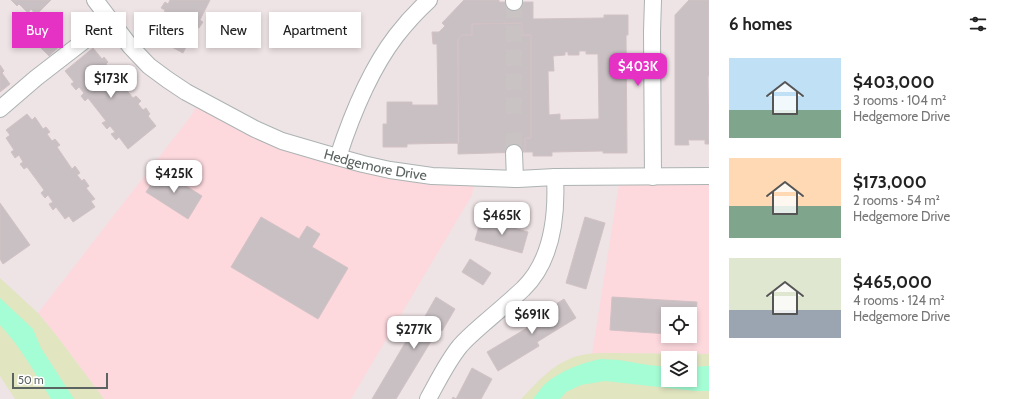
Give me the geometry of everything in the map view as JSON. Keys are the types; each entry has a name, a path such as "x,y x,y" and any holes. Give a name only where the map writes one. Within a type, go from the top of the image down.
{"street":[{"name":"Hedgemore Drive","path":"95,0 104,12"},
{"path":"338,157 356,108 383,55 406,23 429,0"},
{"path":"653,0 653,177"},
{"name":"Hedgemore Drive","path":"126,41 150,66 186,92 260,131 282,141 390,170 432,176 515,179 555,177 709,176"},
{"path":"0,109 74,48"},
{"path":"514,153 515,179"},
{"path":"428,399 451,358 460,346 524,288 539,268 549,240 556,210 555,177"}],"shaded area":[{"path":"196,106 259,138 474,185 472,195 351,399 104,399 38,313 191,116"},
{"path":"709,183 709,354 697,354 697,351 661,351 661,354 592,354 619,184"},
{"path":"0,278 38,313 104,399 15,399 0,376"},
{"path":"0,298 33,329 41,348 74,399 51,399 21,351 0,325"},
{"path":"593,354 661,354 661,387 697,387 697,354 709,354 709,399 521,399 545,375 566,360"},
{"path":"600,359 619,360 661,366 661,387 697,387 697,367 709,366 709,391 695,391 605,381 581,385 566,392 560,399 533,399 545,384 558,375 564,371"}],"building":[{"path":"11,0 51,0 39,12 34,12 31,9 27,12 19,4 17,6"},
{"path":"170,0 210,0 200,20 203,22 199,28 198,12 164,12 165,10 161,8 165,2 168,4"},
{"path":"464,0 533,2 533,19 604,18 604,15 628,15 628,35 626,35 627,153 603,153 603,151 552,152 552,156 533,156 533,152 525,152 525,138 531,138 531,35 522,35 522,23 472,24 472,35 462,35 458,39 459,143 407,144 407,147 383,147 383,124 387,124 387,102 412,102 412,105 438,105 437,44 433,44 432,32 439,32 445,26 442,23","holes":["579,51 586,51 586,54 598,54 599,119 560,120 560,114 549,115 548,71 554,71 553,56 565,55 565,52 568,52 568,55 579,55"]},
{"path":"689,0 709,0 709,144 705,144 705,140 688,140 689,145 675,145 675,15"},
{"path":"522,23 522,35 531,35 531,138 525,138 525,152 458,154 458,39 462,35 472,35 472,24"},
{"path":"41,48 58,48 49,56"},
{"path":"93,48 102,59 104,57 108,62 106,64 111,71 115,69 119,75 116,77 133,98 136,96 141,101 138,104 143,110 146,108 150,114 148,116 156,126 128,149 119,137 116,140 111,134 115,132 110,126 107,129 102,123 106,121 88,98 85,101 81,96 84,93 79,87 76,90 71,84 74,82 65,71"},
{"path":"174,48 186,48 183,53"},
{"path":"0,65 4,71 2,73 10,84 0,92"},
{"path":"27,114 32,120 35,117 43,129 46,127 50,132 47,134 52,141 55,139 60,145 57,147 72,169 75,166 80,173 77,175 82,181 84,179 89,186 86,188 95,199 91,201 95,207 73,222 69,216 65,219 56,207 53,210 49,204 53,202 48,195 45,198 41,193 44,190 27,167 24,169 20,164 23,162 19,155 15,158 11,152 14,150 6,138 10,135 6,130"},
{"path":"161,170 202,196 188,219 146,192"},
{"path":"0,203 30,245 3,264 0,259"},
{"path":"261,217 299,239 307,226 320,234 312,247 348,268 318,319 231,267"},
{"path":"585,217 605,223 586,289 566,283"},
{"path":"481,219 528,232 522,253 475,240"},
{"path":"470,259 491,273 483,285 462,272"},
{"path":"436,297 455,309 442,331 439,328 396,399 372,399 421,316 424,318"},
{"path":"612,297 697,302 697,307 661,307 661,334 610,330"},
{"path":"564,299 576,318 537,342 539,346 498,371 487,352 527,328 524,324"},
{"path":"472,368 492,379 481,399 456,399"}],"tunnel":[{"path":"514,2 514,118"},
{"path":"514,133 514,153"}]}
